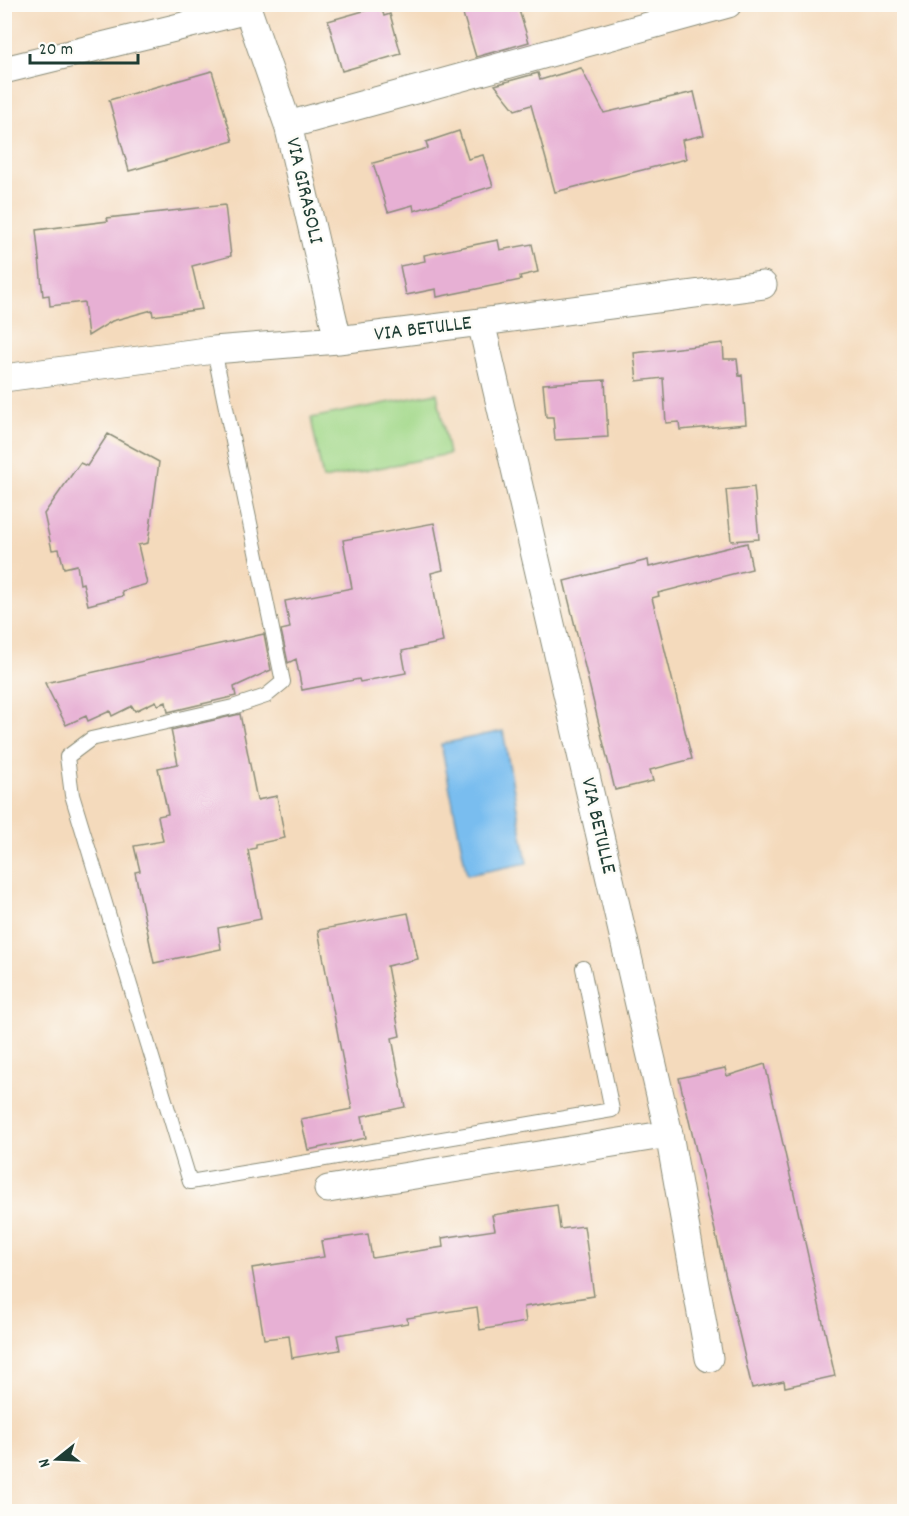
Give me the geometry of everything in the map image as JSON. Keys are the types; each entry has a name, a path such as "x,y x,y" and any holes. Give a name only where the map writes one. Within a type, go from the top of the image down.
{"street":[{"name":"VIA GIRASOLI","path":"338,340 288,125 678,11 728,4"},
{"path":"4,70 247,7 288,125"},
{"path":"481,322 763,285"},
{"name":"VIA BETULLE","path":"338,340 481,322 669,1134 709,1358"},
{"path":"4,378 214,350 338,340"},
{"path":"328,1189 669,1134"}],"lane":[{"path":"214,350 283,682 267,696 233,707 91,739 67,757 72,795 190,1182 612,1110 583,968"}],"green space":[{"path":"437,393 449,454 323,479 311,418"}],"water":[{"path":"503,731 527,863 467,875 441,744"}],"building":[{"path":"460,4 517,4 529,42 476,57"},
{"path":"381,6 384,16 390,14 401,54 342,71 328,21"},
{"path":"581,68 604,113 694,92 704,135 682,140 686,159 555,192 531,105 515,110 495,85 538,73 540,80"},
{"path":"212,71 233,141 129,171 109,100"},
{"path":"459,131 468,159 483,155 493,186 414,211 413,205 388,212 373,163 428,148 426,142"},
{"path":"225,205 231,256 192,266 202,309 153,316 152,310 112,321 88,336 84,302 50,306 49,295 43,296 36,230 108,221 107,218"},
{"path":"498,240 500,250 532,244 538,272 520,276 521,280 437,297 436,289 406,295 400,266 425,261 424,255"},
{"path":"723,343 724,359 737,359 739,376 742,375 746,424 680,430 679,422 666,423 663,378 637,381 634,353"},
{"path":"605,380 608,437 555,440 553,417 546,417 543,384"},
{"path":"108,434 159,462 148,543 138,545 147,584 122,591 123,596 88,605 83,583 80,584 77,565 64,568 59,549 52,550 44,514 80,463 87,466"},
{"path":"754,487 759,539 731,541 726,490"},
{"path":"434,523 443,570 431,573 443,642 402,651 406,673 302,690 296,659 288,663 281,630 290,628 285,601 352,588 343,540"},
{"path":"747,543 752,569 658,593 659,596 652,598 692,759 650,770 653,781 615,790 564,581 648,560 649,567"},
{"path":"264,634 271,670 234,687 236,696 168,712 166,702 158,705 156,701 135,711 132,706 112,716 110,711 88,721 86,716 66,725 45,683"},
{"path":"240,714 257,800 277,796 285,838 256,844 256,848 248,850 261,919 218,928 221,949 154,963 135,872 140,871 134,846 163,841 158,816 168,814 158,768 178,764 171,730"},
{"path":"408,913 418,959 387,966 400,1036 392,1038 405,1107 362,1116 366,1138 308,1150 301,1119 352,1109 318,930"},
{"path":"765,1064 835,1376 785,1387 784,1381 752,1388 679,1078 725,1068 727,1076"},
{"path":"557,1205 560,1229 584,1226 594,1296 524,1307 526,1322 480,1330 477,1307 407,1318 408,1323 337,1335 340,1350 292,1358 289,1336 264,1339 252,1268 324,1257 321,1241 368,1234 372,1258 443,1247 442,1238 495,1230 492,1215"}]}
